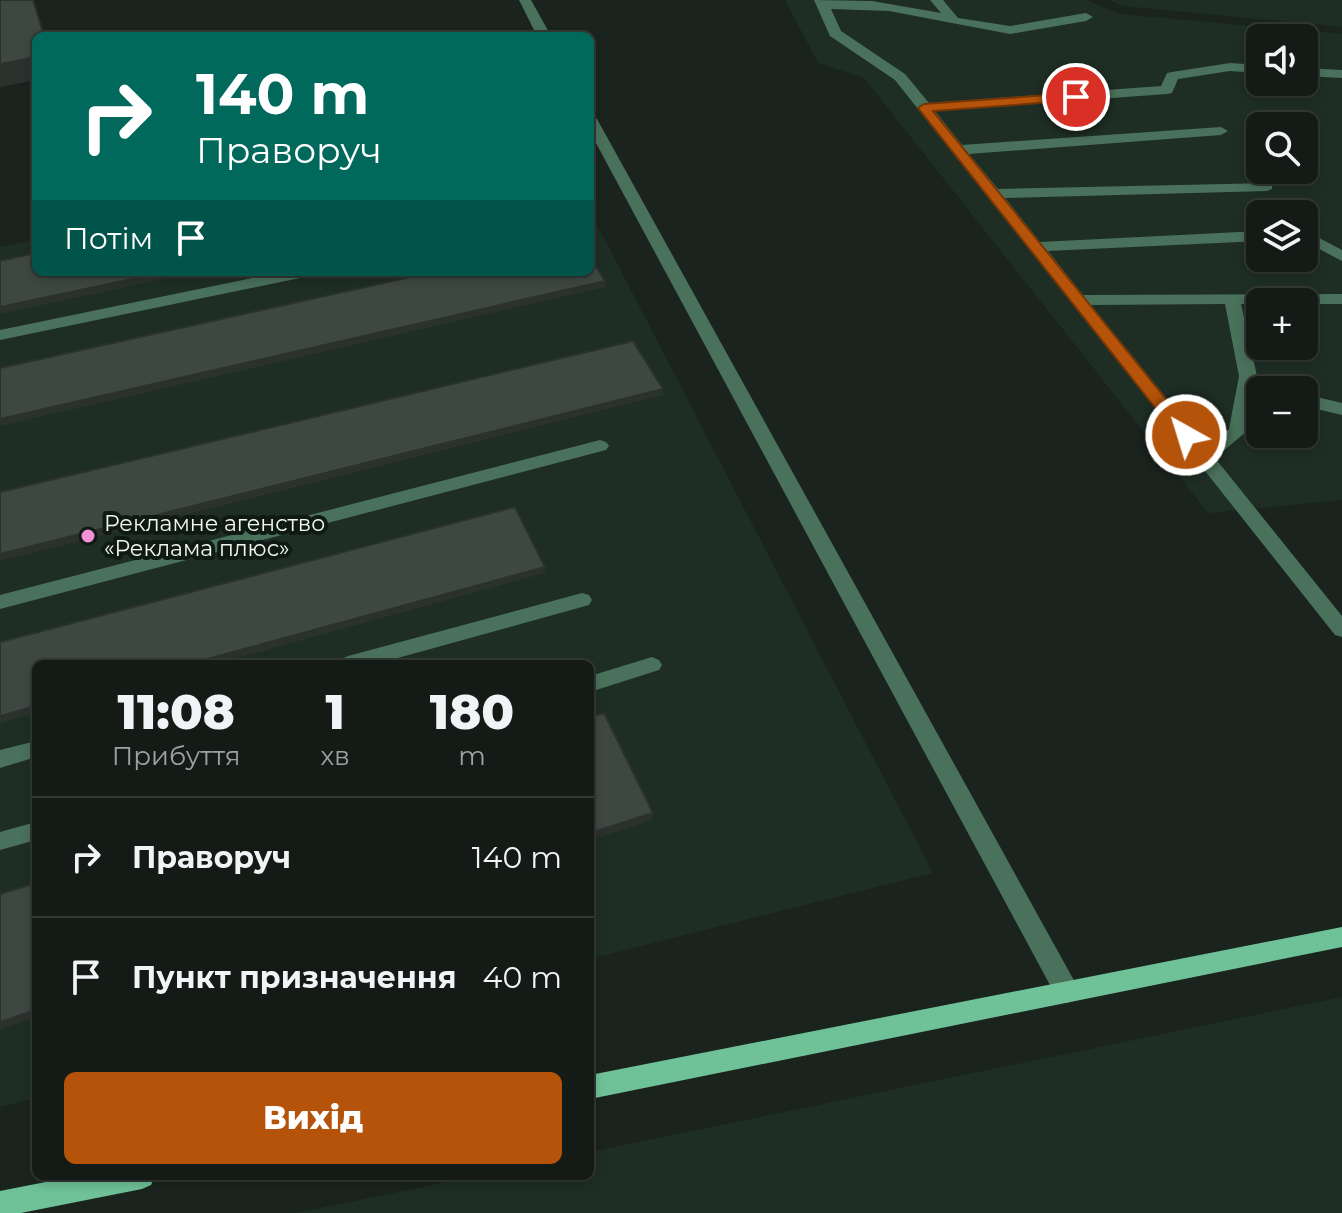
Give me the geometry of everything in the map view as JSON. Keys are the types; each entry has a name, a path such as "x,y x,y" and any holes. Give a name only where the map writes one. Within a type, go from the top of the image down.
{"main road":[{"path":"594,1086 1342,937"},
{"path":"0,1204 122,1180"}],"lane":[{"path":"525,0 542,32"},
{"path":"936,0 954,21"},
{"path":"1086,17 1010,30 954,21 881,3 822,3 835,33 900,77 1342,630"},
{"path":"924,108 1167,90 1172,76 1230,67 1246,68"},
{"path":"1318,73 1342,74"},
{"path":"594,126 1067,992"},
{"path":"958,150 1221,131"},
{"path":"993,194 1267,186"},
{"path":"1036,247 1246,237"},
{"path":"1318,243 1342,256"},
{"path":"0,335 286,276"},
{"path":"1232,299 1248,376"},
{"path":"1078,300 1342,299"},
{"path":"1318,403 1342,409"},
{"path":"1204,457 1238,431 1246,412"},
{"path":"0,602 600,446"},
{"path":"363,660 582,600"},
{"path":"594,683 652,665"},
{"path":"0,759 32,750"},
{"path":"0,841 32,832"}],"shaded area":[{"path":"785,0 1086,0 1120,14 1246,25 1246,96 1318,96 1318,32 1342,34 1342,500 1208,513 864,78 818,63"},
{"path":"1109,0 1342,0 1342,27 1318,24 1123,6"},
{"path":"594,219 933,873 594,958 594,660 32,660 32,1099 0,1107 0,247 32,241 32,276 594,276"},
{"path":"1342,997 1342,1213 296,1213 457,1180 594,1180 594,1151"}],"building":[{"path":"0,0 33,0 43,32 32,32 32,58 0,64"},
{"path":"32,254 32,276 146,276 0,307 0,261"},
{"path":"594,263 605,281 0,419 0,368 415,276 594,276"},
{"path":"633,341 663,389 0,554 0,492"},
{"path":"515,507 545,567 204,660 32,660 32,707 0,716 0,642"},
{"path":"604,713 653,813 594,832 594,716"},
{"path":"32,884 32,1011 0,1022 0,894"}],"place":[{"name":"Рекламне агенство «Реклама плюс»","path":"88,536"}],"route":[{"path":"1076,97 924,108 1186,435"}]}
